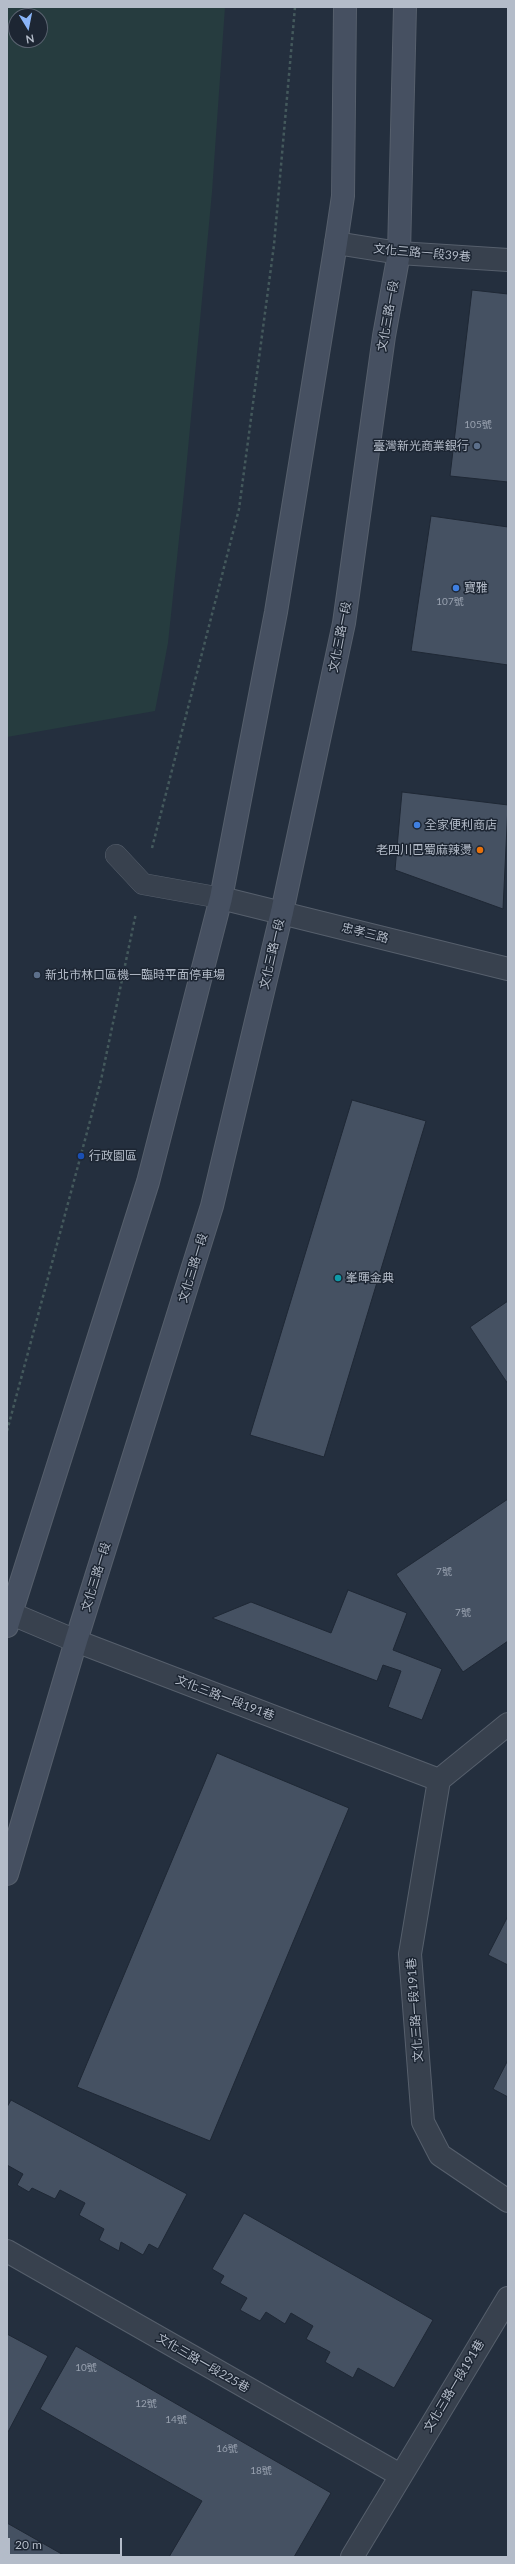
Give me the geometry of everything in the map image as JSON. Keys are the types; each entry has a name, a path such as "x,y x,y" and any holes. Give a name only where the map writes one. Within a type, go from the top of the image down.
{"street":[{"path":"9,1620 148,1182 221,898 276,612 343,196 345,7"},
{"name":"文化三路一段","path":"7,1874 76,1641 212,1206 282,912 344,623 384,336 399,253 405,7"},
{"name":"文化三路一段39巷","path":"336,243 399,253 508,260"},
{"name":"忠孝三路","path":"221,898 508,969"},
{"name":"文化三路一段191巷","path":"9,1620 76,1641 439,1780 410,1954 423,2122 440,2155 508,2201"},
{"path":"439,1780 508,1724"},
{"name":"文化三路一段225巷","path":"7,2251 400,2475"},
{"name":"文化三路一段191巷","path":"352,2557 508,2298"}],"lane":[{"path":"116,855 143,884 221,898"}],"path":[{"path":"7,1431 101,1080 143,884 239,509 274,246 295,7"}],"green space":[{"path":"7,7 225,7 212,192 184,492 168,643 155,711 7,737"}],"building":[{"path":"472,290 508,294 508,482 450,476"},
{"path":"431,516 508,527 508,665 411,651"},
{"path":"402,792 508,805 503,909 395,870"},
{"name":"峯暉金典","path":"352,1100 426,1121 324,1457 250,1435"},
{"path":"508,1301 508,1384 470,1327"},
{"path":"508,1499 508,1641 463,1672 396,1574"},
{"path":"348,1590 407,1613 393,1650 442,1669 422,1720 388,1707 401,1671 383,1665 377,1681 212,1618 251,1602 331,1633"},
{"path":"217,1753 349,1808 210,2141 77,2087"},
{"path":"508,1916 508,1965 488,1955"},
{"path":"508,2060 508,2097 493,2089"},
{"path":"11,2100 187,2194 158,2249 149,2244 143,2255 121,2242 119,2251 99,2240 104,2229 79,2215 85,2203 60,2190 55,2199 32,2188 29,2192 17,2185 23,2174 7,2165 7,2107"},
{"path":"244,2213 433,2320 394,2388 358,2368 353,2378 325,2362 330,2352 306,2339 313,2326 291,2313 285,2324 266,2312 260,2321 240,2310 247,2298 220,2283 224,2276 212,2269"},
{"path":"7,2334 48,2356 8,2432 7,2432"},
{"path":"76,2346 331,2493 294,2557 169,2557 202,2501 40,2409"},
{"path":"7,2523 67,2557 7,2557"}],"place":[{"name":"臺灣新光商業銀行","path":"477,446"},
{"name":"寶雅","path":"456,588"},
{"name":"全家便利商店","path":"417,825"},
{"name":"老四川巴蜀麻辣燙","path":"480,850"},
{"name":"新北市林口區機一臨時平面停車場","path":"37,975"},
{"name":"行政園區","path":"81,1156"},
{"name":"峯暉金典","path":"338,1278"}]}
